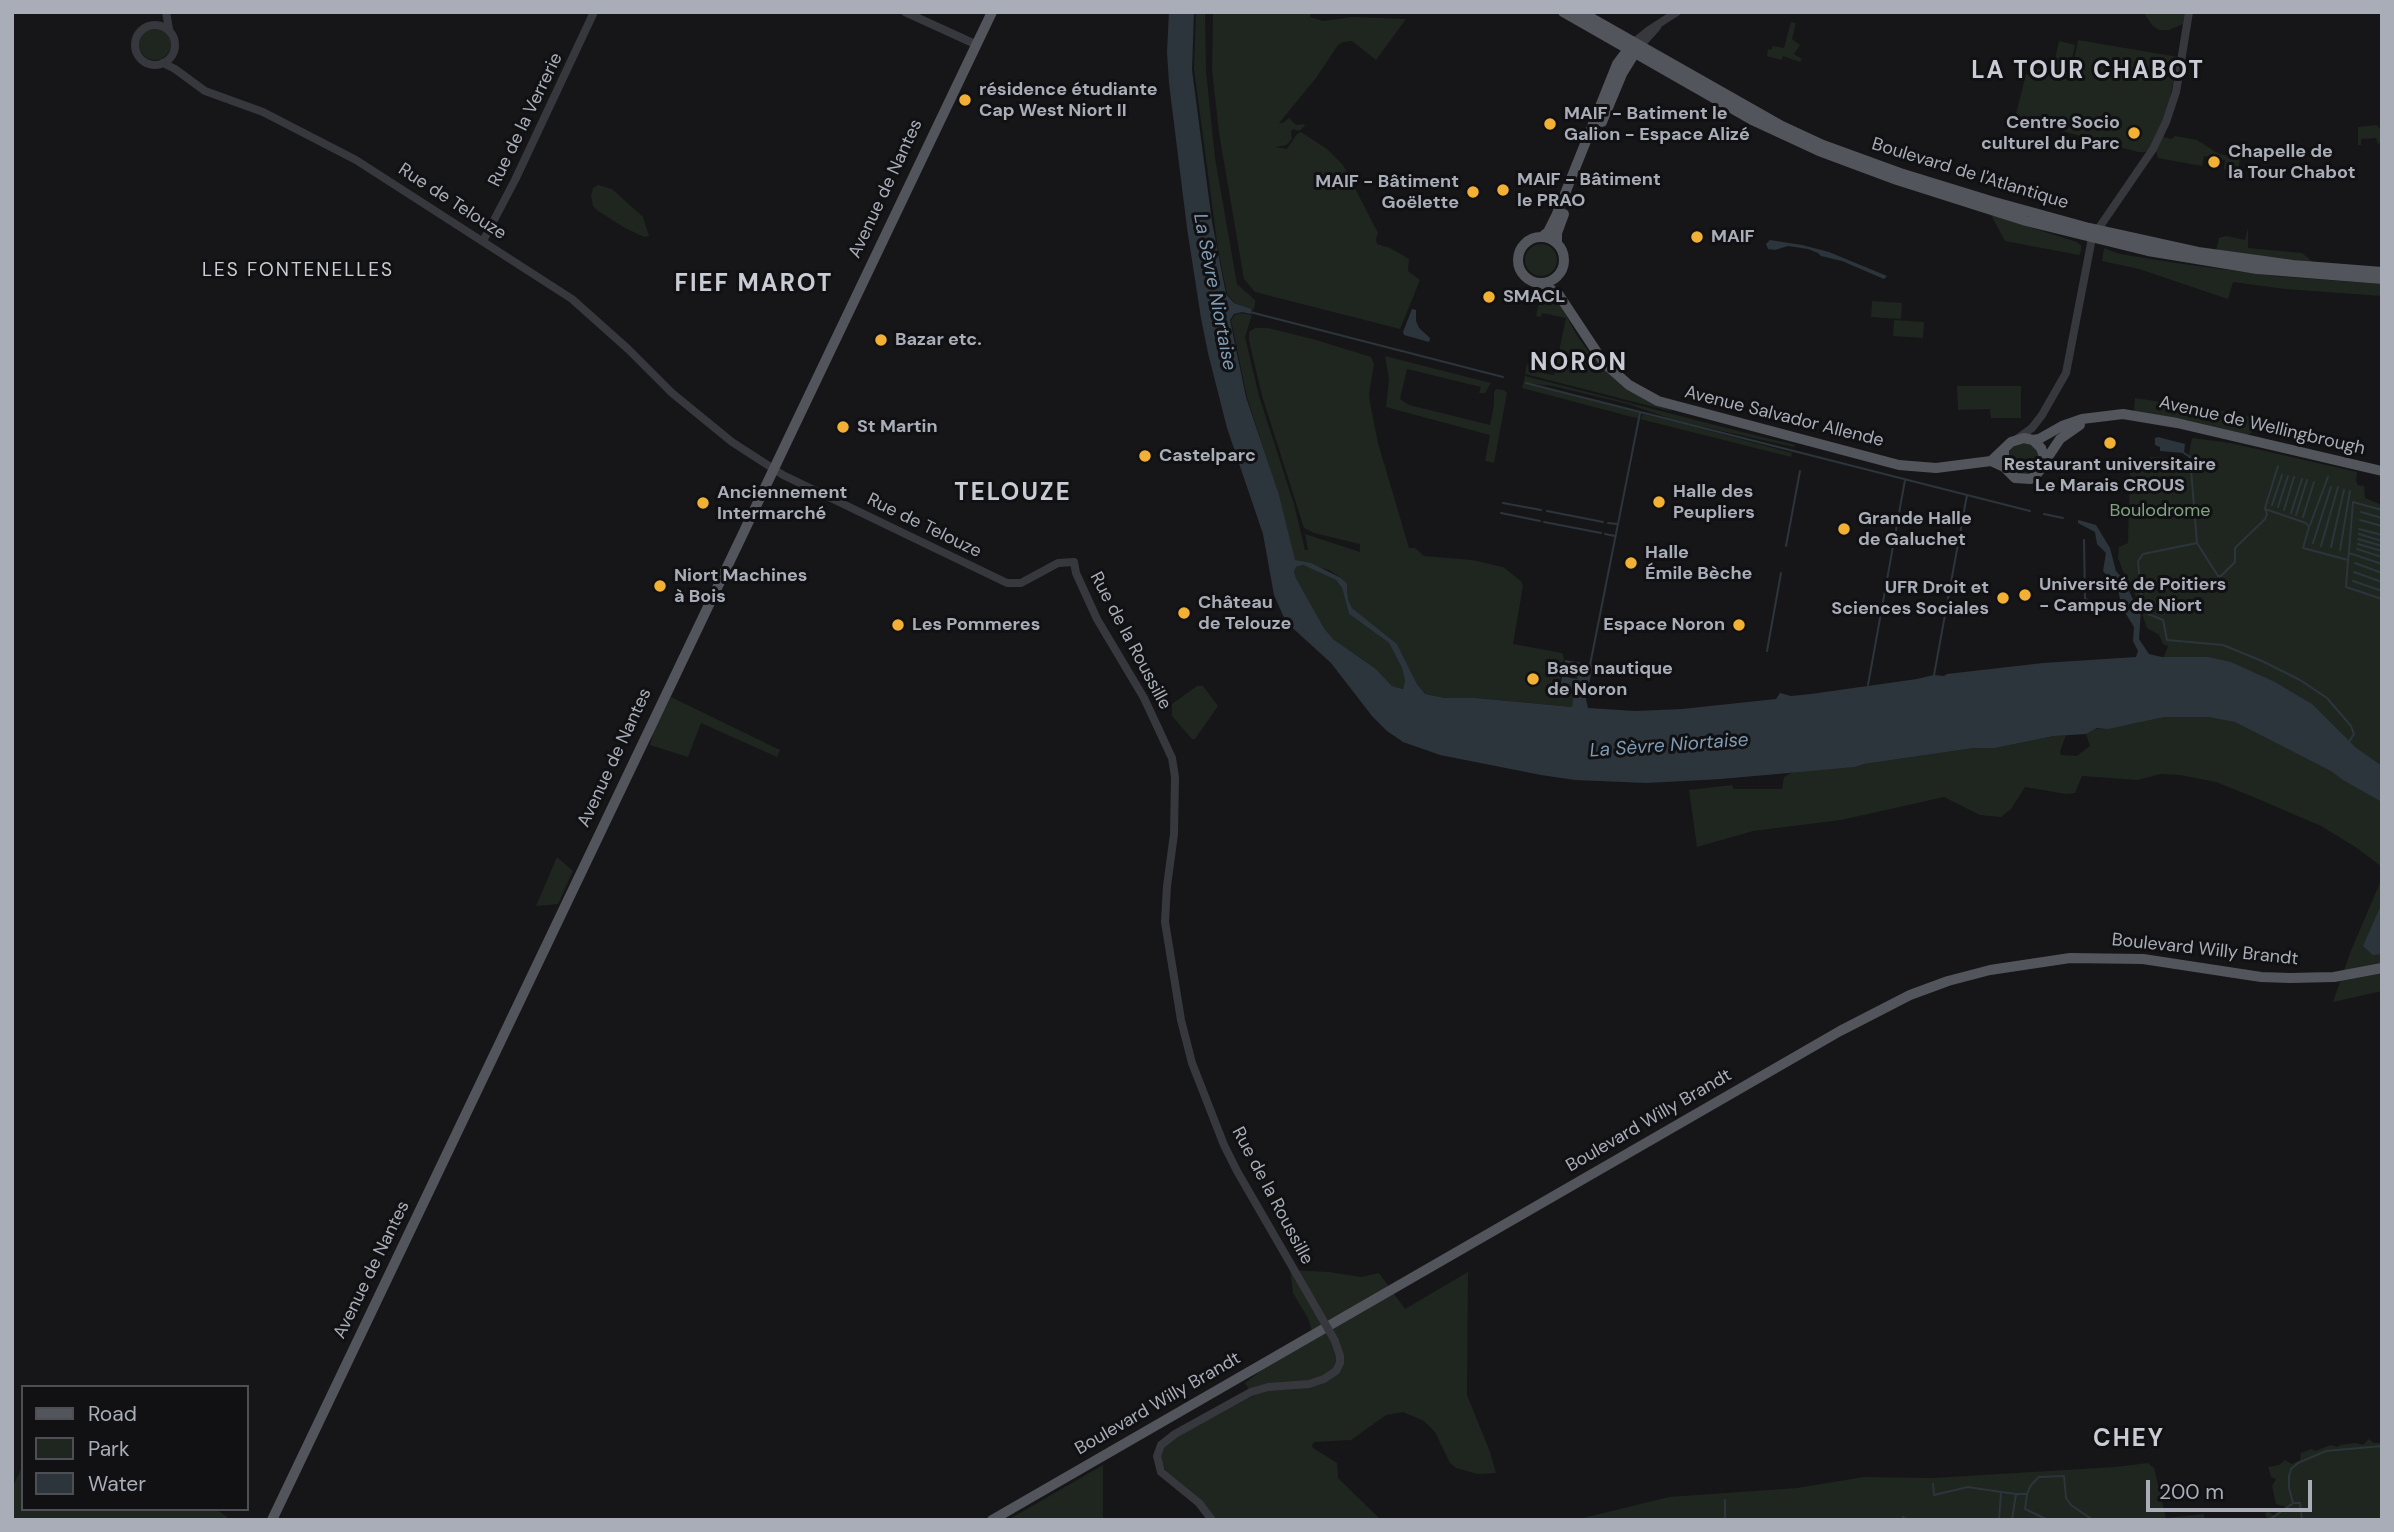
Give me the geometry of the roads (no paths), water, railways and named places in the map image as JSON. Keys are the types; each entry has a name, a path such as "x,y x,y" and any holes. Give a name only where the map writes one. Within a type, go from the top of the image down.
{"main road":[{"name":"Avenue de Nantes","path":"272,1520 768,465 992,12"},
{"name":"Boulevard de l'Atlantique","path":"1563,12 1603,36 1634,48"},
{"name":"Boulevard de l'Atlantique","path":"1581,12 1634,48 1752,120 1828,155 1897,180 1991,211 2095,234 2148,251 2257,269 2382,279"},
{"path":"1603,36 1616,53 1617,64"},
{"path":"1543,236 1556,242 1564,255 1561,272 1553,280 1533,282 1524,276 1519,268 1518,258 1525,242 1543,236 1549,230 1617,64 1634,48"},
{"path":"1556,242 1559,226 1634,48"},
{"path":"1615,90 1634,66 1652,59"},
{"name":"Boulevard de l'Atlantique","path":"2095,234 2118,234 2235,258 2382,272"},
{"name":"Avenue Salvador Allende","path":"1561,272 1562,289 1590,344"},
{"name":"Avenue Salvador Allende","path":"1542,283 1559,295 1604,363 1629,385 1658,401 1910,467 1952,467 1991,461 2004,451"},
{"path":"2004,467 2004,451 2017,439 2032,436 2039,439 2082,419 2114,414 2134,416"},
{"path":"1991,461 2004,467 2011,476 2027,480 2038,474 2060,439 2077,426 2102,419 2134,416"},
{"name":"Avenue de Wellingbrough","path":"2134,416 2177,423 2382,471"},
{"path":"2032,436 2041,448 2044,463"},
{"name":"Boulevard Willy Brandt","path":"992,1520 1813,1046 1910,995 1990,970 2070,958 2143,959 2250,975 2290,978 2334,976 2382,968"}],"street":[{"path":"163,12 153,24 140,31 135,40 137,55 152,65 163,63 174,52"},
{"path":"163,12 174,38 174,52 183,75"},
{"name":"Rue de la Verrerie","path":"483,241 515,180 594,12"},
{"path":"905,12 975,44"},
{"path":"1634,48 1660,23 1677,12"},
{"path":"2032,436 2066,373 2095,234 2153,149 2166,122 2176,92 2189,12"},
{"path":"1634,48 1650,36 1660,23"},
{"path":"153,24 169,30"},
{"path":"1650,36 1652,59"},
{"name":"Rue de Telouze","path":"163,63 205,91 263,112 356,160 572,299 728,446 1007,583 1021,583 1058,562 1074,562"},
{"path":"2109,212 2109,223 2118,234"},
{"name":"Rue de la Roussille","path":"1074,562 1076,573 1097,619 1144,698 1172,758 1175,777 1174,834 1167,886 1166,922 1181,1020 1192,1063 1237,1171 1335,1340 1340,1356 1340,1363 1330,1376 1317,1382 1268,1387 1251,1392 1175,1434 1161,1445 1157,1456 1161,1472 1199,1503 1212,1520"}],"water":[{"name":"La Sèvre Niortaise","path":"1169,12 1194,12 1192,70 1212,222 1226,294 1234,303 1252,309 1250,314 1234,314 1230,320 1246,397 1279,495 1295,560 1311,563 1341,578 1347,584 1352,608 1397,644 1425,694 1445,698 1476,698 1572,707 1574,691 1560,689 1562,676 1578,678 1563,674 1565,660 1593,665 1586,699 1588,708 1635,711 1682,709 1776,699 1780,693 1791,696 1811,694 1934,675 2043,663 2136,657 2138,651 2133,641 2134,627 2126,614 2116,608 2121,604 2118,589 2103,571 2106,553 2097,544 2095,532 2078,523 2078,520 2096,525 2110,548 2116,571 2141,611 2139,639 2149,654 2162,657 2208,657 2231,662 2275,682 2312,704 2355,747 2382,766 2382,802 2331,771 2235,722 2209,717 2164,717 2108,729 2097,728 2086,734 2054,736 1995,748 1974,748 1855,767 1647,783 1575,780 1541,775 1440,755 1403,742 1372,716 1331,663 1286,622 1274,595 1263,534 1227,428 1201,318 1187,228 1167,52","holes":["1303,565 1336,580 1342,588 1349,614 1389,643 1402,668 1405,681 1403,689 1392,686 1376,669 1333,639 1324,628 1294,572 1296,567"]},
{"path":"1770,240 1829,252 1887,276 1884,279 1808,249 1788,246 1768,249 1766,244"},
{"path":"1412,309 1416,310 1416,321 1419,328 1430,338 1429,342 1404,335"},
{"path":"2155,438 2185,444 2184,453 2160,451 2160,447 2155,445"},
{"path":"2382,903 2382,954 2373,955 2363,946"}],"waterway":[{"path":"1250,312 1503,377"},
{"path":"1526,383 2030,511"},
{"path":"1590,665 1640,413"},
{"path":"2184,453 2190,457 2197,543"},
{"path":"2265,508 2278,466"},
{"path":"1786,546 1800,471"},
{"path":"2272,505 2282,475"},
{"path":"2278,507 2288,476"},
{"path":"2284,510 2294,477"},
{"path":"2310,525 2328,477"},
{"path":"2291,513 2302,479"},
{"path":"1868,685 1905,480"},
{"path":"2296,515 2307,480"},
{"path":"2303,517 2314,482"},
{"path":"2313,543 2331,487"},
{"path":"2321,546 2338,487"},
{"path":"2331,547 2344,490"},
{"path":"2340,550 2350,491"},
{"path":"1934,675 1967,495"},
{"path":"2349,551 2353,502 2382,510"},
{"path":"1503,503 1541,510"},
{"path":"2349,742 2354,734 2351,726 2327,698 2300,680 2223,645 2167,640 2163,620 2148,614 2142,604 2138,561 2143,554 2197,543 2218,576 2221,576 2235,562 2235,548 2265,519 2265,509 2306,523 2309,527 2303,548 2348,560 2349,553 2382,564"},
{"path":"1547,511 1603,522"},
{"path":"2361,512 2382,518"},
{"path":"1501,513 1540,521"},
{"path":"2044,514 2063,518"},
{"path":"2360,520 2382,526"},
{"path":"1544,522 1601,533"},
{"path":"1608,523 1617,524"},
{"path":"2359,529 2382,535"},
{"path":"1605,534 1615,536"},
{"path":"2359,534 2382,541"},
{"path":"2358,539 2382,546"},
{"path":"2084,540 2085,599 2118,607"},
{"path":"2358,544 2382,551"},
{"path":"2357,549 2382,557"},
{"path":"2348,560 2346,587 2382,599"},
{"path":"2355,563 2382,573"},
{"path":"2354,572 2382,582"},
{"path":"1767,651 1781,573"},
{"path":"2353,581 2382,591"},
{"path":"2293,1503 2289,1476 2291,1469 2298,1463 2326,1451 2382,1446"},
{"path":"2048,1520 2025,1509 2027,1494 2039,1477 2064,1476 2066,1498 2071,1505 2093,1520"},
{"path":"1933,1484 1934,1495 1968,1487 2001,1492"},
{"path":"1999,1520 2001,1492 2016,1494"},
{"path":"2012,1520 2016,1494 2026,1494"},
{"path":"1725,1500 1725,1520"},
{"path":"2294,1503 2300,1503 2302,1520"},
{"path":"2269,1520 2292,1504"},
{"path":"1903,1520 1903,1517 1907,1520"}],"place":[{"name":"résidence étudiante Cap West Niort II","path":"965,100"},
{"name":"MAIF - Batiment le Galion - Espace Alizé","path":"1550,124"},
{"name":"Centre Socio culturel du Parc","path":"2134,133"},
{"name":"Chapelle de la Tour Chabot","path":"2214,162"},
{"name":"MAIF - Bâtiment le PRAO","path":"1503,190"},
{"name":"MAIF - Bâtiment Goëlette","path":"1473,192"},
{"name":"MAIF","path":"1697,237"},
{"name":"SMACL","path":"1489,297"},
{"name":"Bazar etc.","path":"881,340"},
{"name":"St Martin","path":"843,427"},
{"name":"Restaurant universitaire Le Marais CROUS","path":"2110,443"},
{"name":"Castelparc","path":"1145,456"},
{"name":"Halle des Peupliers","path":"1659,502"},
{"name":"Anciennement Intermarché","path":"703,503"},
{"name":"Grande Halle de Galuchet","path":"1844,529"},
{"name":"Halle Émile Bèche","path":"1631,563"},
{"name":"Niort Machines à Bois","path":"660,586"},
{"name":"Université de Poitiers - Campus de Niort","path":"2025,595"},
{"name":"UFR Droit et Sciences Sociales","path":"2003,598"},
{"name":"Château de Telouze","path":"1184,613"},
{"name":"Les Pommeres","path":"898,625"},
{"name":"Espace Noron","path":"1739,625"},
{"name":"Base nautique de Noron","path":"1533,679"}],"district":[{"name":"LA TOUR CHABOT","path":"2088,72"},
{"name":"LES FONTENELLES","path":"298,271"},
{"name":"FIEF MAROT","path":"754,285"},
{"name":"NORON","path":"1579,364"},
{"name":"TELOUZE","path":"1013,494"},
{"name":"CHEY","path":"2129,1440"}],"park label":[{"name":"Boulodrome","path":"2160,511"}]}
